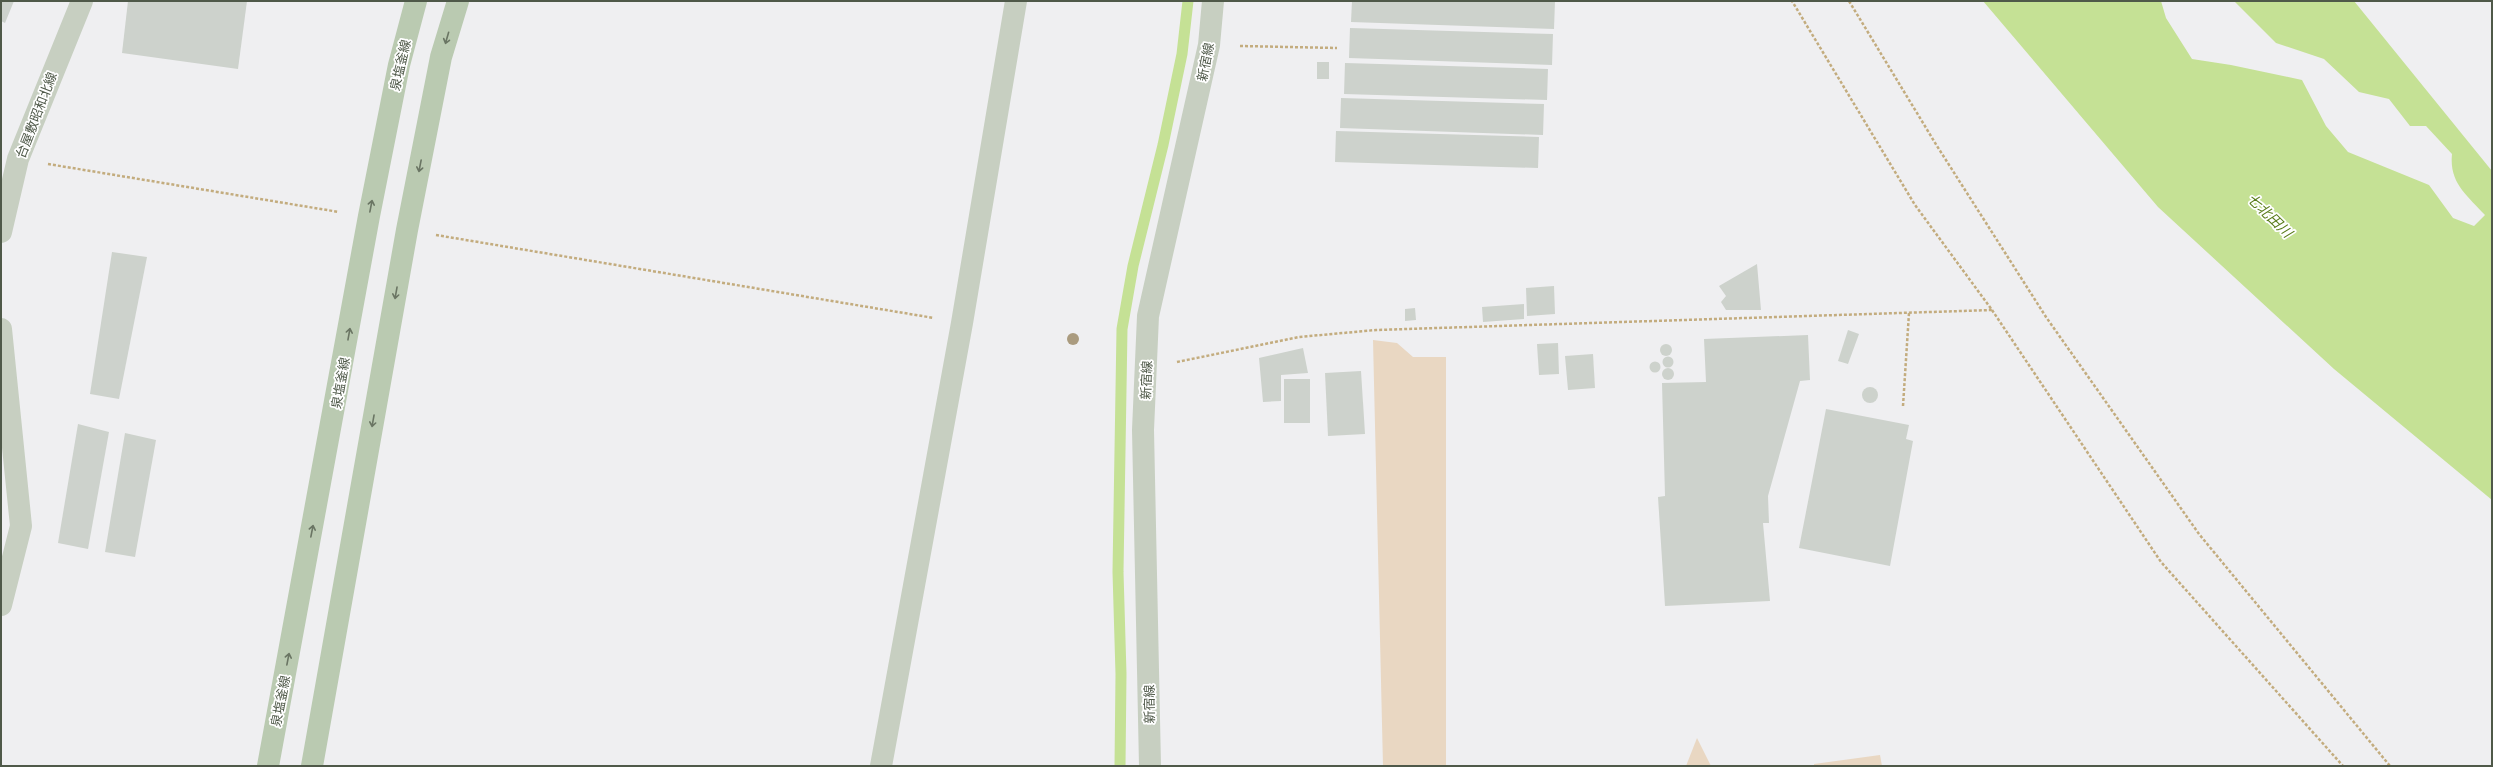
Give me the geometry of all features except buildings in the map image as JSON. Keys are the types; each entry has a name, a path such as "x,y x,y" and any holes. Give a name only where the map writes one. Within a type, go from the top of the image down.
{"main road":[{"name":"泉塩釜線","path":"268,766 369,216 399,65 416,1"},
{"path":"312,766 407,230 441,58 458,1"}],"street":[{"name":"台屋敷昭和北線","path":"1,232 18,159 82,1"},
{"path":"881,766 962,323 1016,1"},
{"name":"新宿線","path":"1150,766 1143,430 1148,316 1209,45 1213,1"},
{"path":"1,329 21,526 1,605"}],"path":[{"path":"1792,1 1915,205 1992,310 2161,562 2343,766"},
{"path":"1849,1 1937,146 2046,317 2199,534 2390,766"},
{"path":"1209,45 1337,48"},
{"path":"18,159 369,216"},
{"path":"407,230 962,323"},
{"path":"1146,368 1299,337 1376,330 1992,310"},
{"path":"1902,406 1909,313"}],"shaded area":[{"path":"1373,340 1397,343 1413,357 1446,357 1446,766 1383,766"},
{"path":"1697,738 1711,766 1686,766"},
{"path":"1880,755 1882,766 1814,766 1814,764"}],"water":[{"name":"七北田川","path":"1983,1 2161,1 2166,18 2192,59 2231,65 2302,80 2326,126 2348,152 2429,185 2453,218 2474,226 2485,215 2466,195 2456,181 2453,173 2452,154 2426,126 2410,126 2389,99 2359,92 2324,59 2276,43 2234,1 2354,1 2492,171 2492,500 2334,369 2158,207"}],"waterway":[{"path":"1120,766 1121,674 1118,572 1122,329 1133,266 1163,145 1182,54 1188,1"}]}
